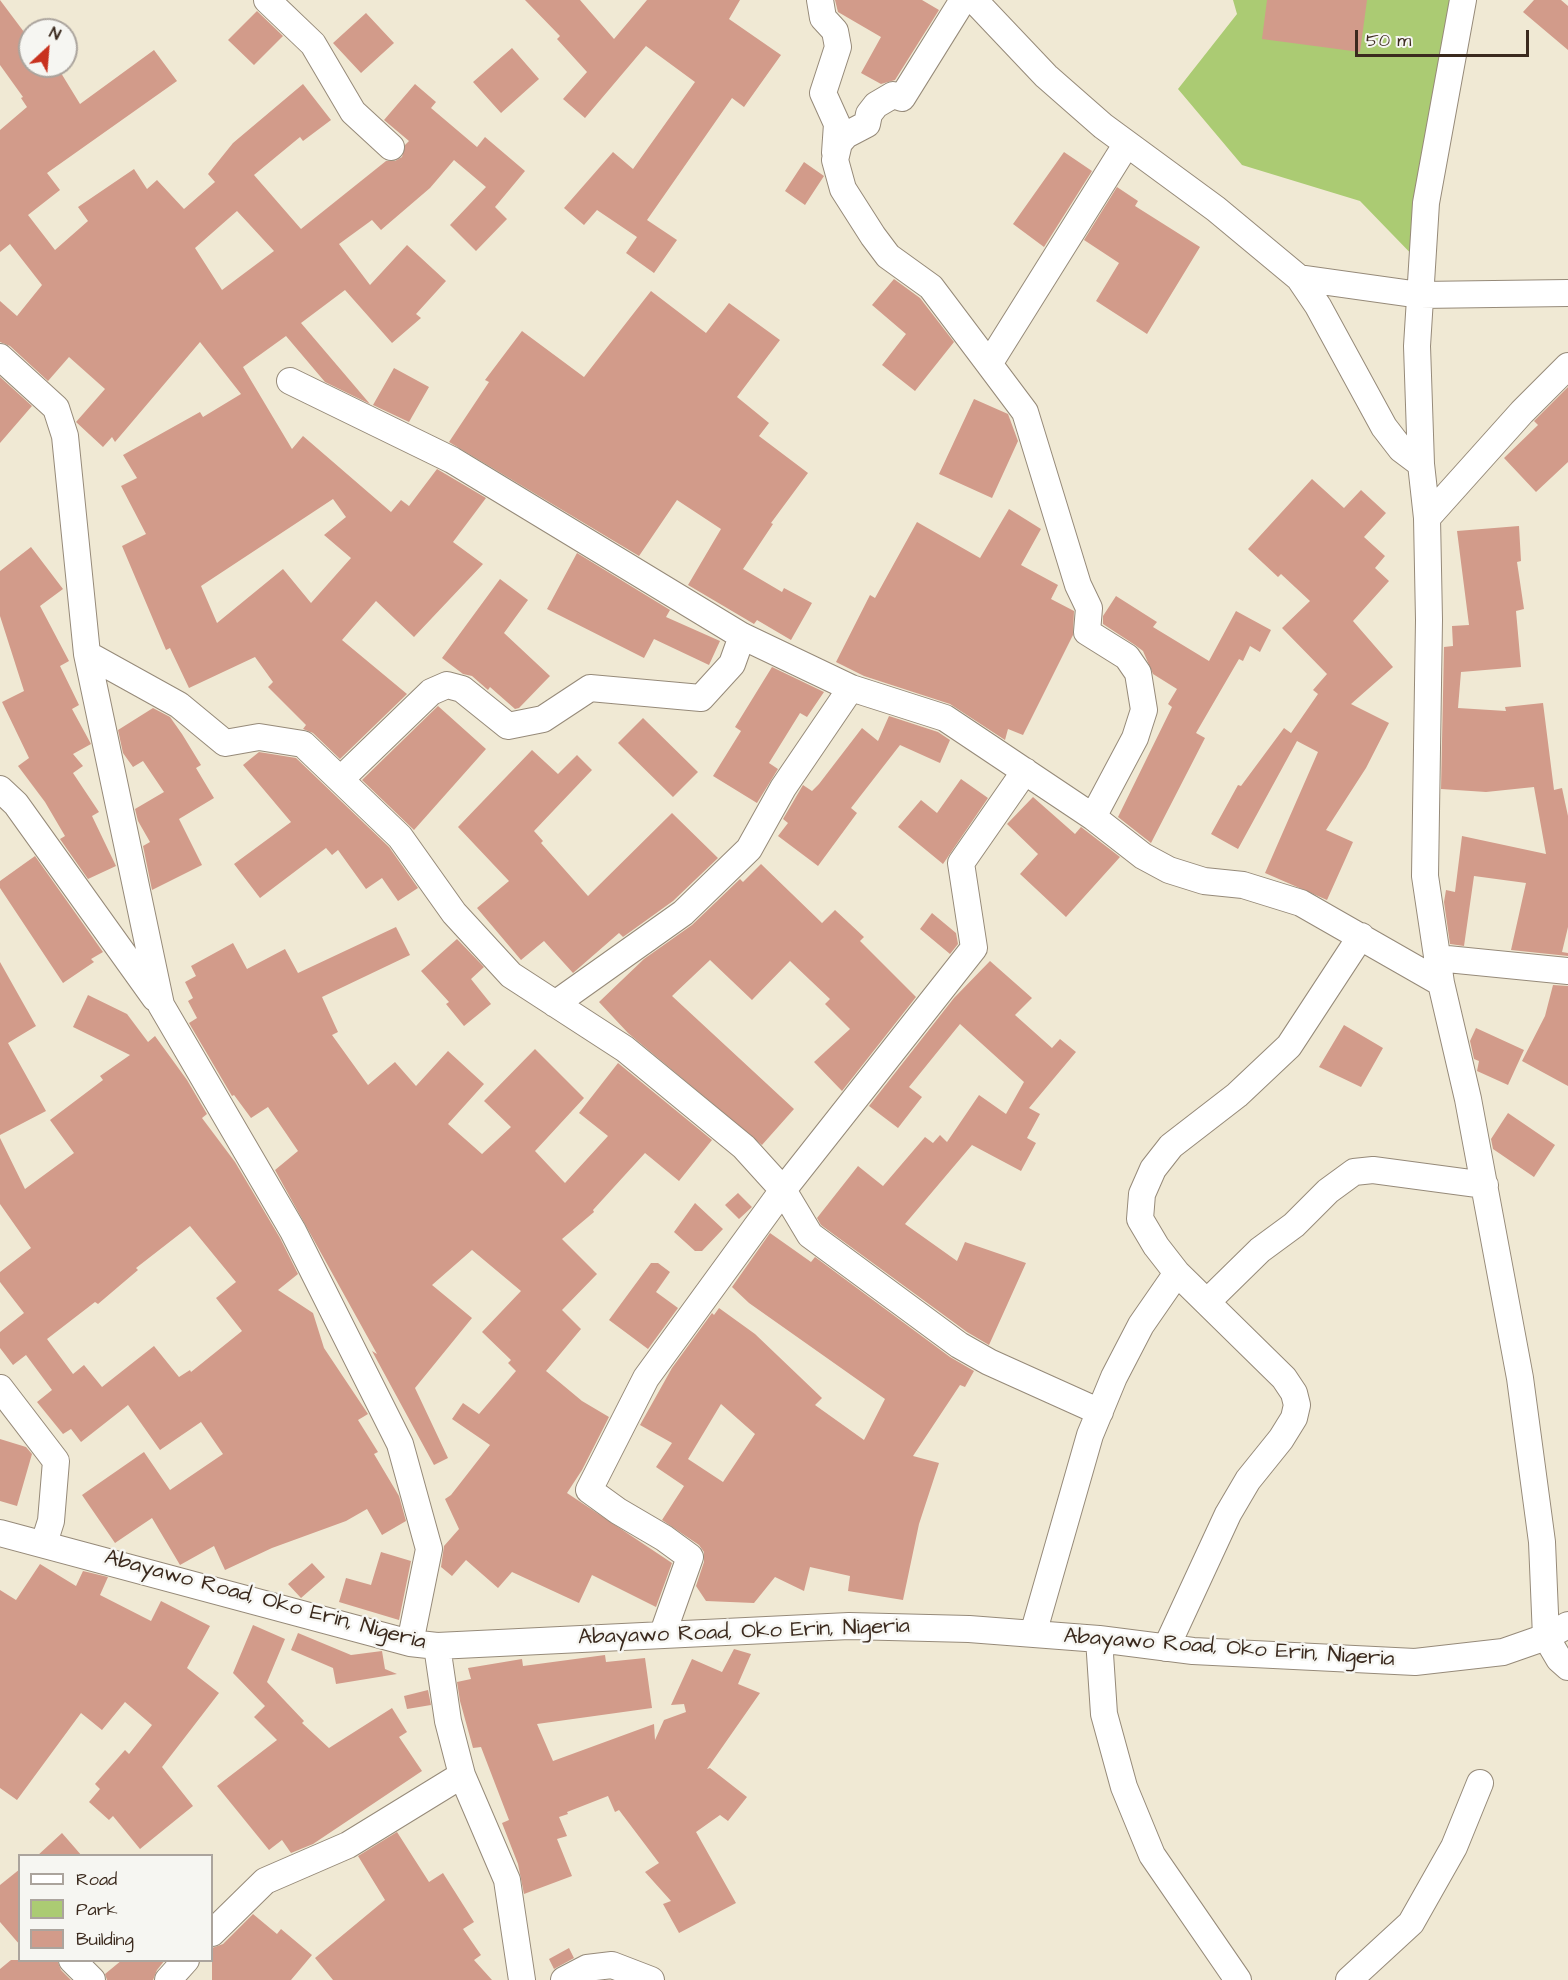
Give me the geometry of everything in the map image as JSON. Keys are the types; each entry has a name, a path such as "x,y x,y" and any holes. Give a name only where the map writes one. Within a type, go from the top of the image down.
{"street":[{"path":"267,0 313,44 353,112 391,147"},
{"path":"820,0 823,18 835,31 838,47 823,93 837,124 835,160 843,189 888,256 931,287 1026,412 1078,585 1089,608 1087,632 1127,657 1138,673 1144,710 1135,738 1093,817"},
{"path":"835,160 839,143 846,135 867,124 869,114 876,105 893,95 902,98 963,0"},
{"path":"974,0 1046,76 1126,145 1216,209 1299,278 1318,306 1384,427 1401,449 1421,464"},
{"path":"1463,0 1426,203 1417,346 1421,464 1427,518 1429,620 1425,876 1439,970 1485,1185 1520,1378 1542,1542 1546,1637 1559,1659 1568,1667"},
{"path":"989,364 1126,145"},
{"path":"1299,278 1420,295 1568,293"},
{"path":"0,357 56,408 65,436 87,654 161,1005"},
{"path":"1427,518 1522,412 1568,366"},
{"path":"290,381 452,460 742,636 851,688 945,718 1093,817 1143,856 1168,870 1204,881 1243,885 1301,903 1360,936 1439,970 1568,971"},
{"path":"342,778 432,692 447,685 462,688 508,726 543,719 590,688 702,698 732,664 742,636"},
{"path":"87,654 179,705 225,743 259,737 303,744 342,778 400,837 454,913 511,975 626,1049 744,1147 783,1190 810,1235 959,1345 998,1366 1100,1412"},
{"path":"555,1004 683,914 749,849 783,788 851,688"},
{"path":"663,1633 690,1557 589,1490 646,1378 783,1190 974,948 961,863 1025,771"},
{"path":"0,789 15,804 161,1005 293,1231 400,1444 429,1549 410,1643"},
{"path":"1166,1647 1228,1514 1248,1480 1281,1439 1294,1418 1297,1405 1294,1393 1284,1378 1177,1273 1156,1246 1140,1219 1142,1194 1154,1169 1171,1146 1237,1095 1289,1046 1360,936"},
{"path":"1208,1301 1260,1250 1294,1225 1328,1191 1354,1172 1373,1170 1485,1185"},
{"path":"1033,1634 1090,1435 1114,1377 1141,1325 1177,1273"},
{"path":"0,1388 56,1461 51,1521 44,1543"},
{"name":"Abayawo Road, Oko Erin, Nigeria","path":"0,1533 410,1643 437,1646 663,1633 849,1626 1033,1634 1321,1659 1415,1662 1503,1652 1546,1637 1568,1625"},
{"path":"1099,1639 1104,1714 1124,1787 1152,1855 1238,1980"},
{"path":"437,1646 448,1720 462,1775 507,1880 522,1980"},
{"path":"213,1932 265,1881 348,1845 462,1775"},
{"path":"1349,1980 1411,1923 1454,1848 1480,1784"},
{"path":"74,1962 92,1980"},
{"path":"168,1980 184,1962"},
{"path":"564,1980 587,1968 612,1965 651,1980"}],"green space":[{"path":"1233,0 1466,0 1422,265 1360,201 1242,165 1178,89 1237,14"}],"building":[{"path":"0,0 18,24 18,78 64,78 80,104 154,50 177,81 47,173 60,190 28,215 55,250 88,221 78,207 134,169 147,189 157,180 184,209 215,182 208,174 233,143 303,84 331,120 303,141 300,137 254,175 301,229 386,161 395,161 402,157 405,145 409,141 384,120 415,84 436,102 431,108 477,147 485,137 525,171 495,207 507,219 476,251 450,225 486,187 454,160 430,188 381,230 372,220 339,244 370,285 407,245 446,281 416,314 421,318 392,343 345,290 301,323 370,404 325,382 286,336 243,367 292,449 303,436 391,512 401,500 409,506 437,469 486,498 453,542 483,564 414,637 376,601 342,640 407,694 340,759 313,733 303,729 306,725 268,687 273,682 255,657 189,688 170,648 166,650 122,546 146,534 121,486 137,478 123,455 200,412 203,417 241,394 200,342 115,442 112,437 103,447 76,422 105,389 69,357 48,381 10,346 0,342 0,301 17,316 42,285 10,244 0,252 0,130 27,107 21,98 23,97 0,65","holes":["237,211 274,251 222,290 195,248","333,499 346,517 324,535 351,558 311,603 283,569 217,623 201,586"]},
{"path":"525,0 580,0 614,39 647,0 740,0 729,19 781,55 744,107 732,98 647,220 677,240 654,273 626,253 637,237 597,210 584,225 564,208 613,152 633,169 695,82 646,46 585,118 563,99 587,72 557,39 560,36"},
{"path":"835,0 922,0 939,10 895,80 881,84 861,73 881,37 838,12"},
{"path":"1267,0 1367,0 1360,52 1262,39"},
{"path":"1534,0 1561,0 1568,6 1568,50 1523,12"},
{"path":"257,11 283,36 254,65 228,40"},
{"path":"366,13 394,43 361,73 333,43"},
{"path":"512,48 539,79 501,113 473,82"},
{"path":"1064,152 1092,171 1044,247 1013,224"},
{"path":"804,162 824,176 805,205 785,191"},
{"path":"1117,187 1138,201 1135,206 1200,247 1147,334 1096,301 1119,263 1084,240"},
{"path":"894,279 920,298 954,342 915,391 882,365 906,334 872,305"},
{"path":"651,291 706,333 729,303 780,340 737,397 769,423 759,436 808,473 771,523 773,524 743,569 782,592 784,588 812,603 791,640 757,620 754,624 688,585 721,529 677,500 639,556 449,442 489,382 485,380 522,331 584,377"},
{"path":"394,368 429,387 409,422 373,405"},
{"path":"0,377 32,406 0,443"},
{"path":"1568,387 1568,462 1536,492 1504,458 1538,425 1534,421"},
{"path":"974,399 1008,414 1018,441 992,498 939,474"},
{"path":"1312,479 1344,508 1361,490 1386,513 1364,537 1385,556 1375,568 1389,581 1353,621 1393,667 1351,704 1389,723 1366,768 1326,830 1353,842 1327,900 1265,873 1318,752 1297,741 1238,849 1211,834 1238,785 1241,786 1284,728 1291,733 1318,694 1313,690 1327,674 1282,628 1310,601 1281,574 1278,577 1248,549"},
{"path":"1009,509 1041,529 1021,565 1058,585 1051,599 1074,611 1073,635 1023,735 1008,729 1005,740 950,704 864,676 836,662 870,595 875,598 917,522 980,558"},
{"path":"1519,526 1521,561 1517,562 1524,609 1516,611 1521,667 1461,672 1458,708 1506,711 1505,707 1543,703 1554,790 1562,788 1568,816 1568,927 1562,952 1568,953 1568,956 1511,950 1526,883 1474,876 1464,946 1450,944 1444,902 1446,890 1455,892 1462,836 1546,854 1534,787 1486,792 1441,789 1444,647 1453,646 1452,626 1469,625 1457,531"},
{"path":"31,547 63,589 40,606 69,661 60,666 79,705 72,709 91,744 73,754 83,766 73,773 99,812 92,816 116,866 88,879 60,839 65,836 45,802 18,766 29,758 2,702 24,691 0,616 0,571"},
{"path":"577,553 670,610 666,617 720,641 709,665 654,639 644,658 547,609"},
{"path":"500,579 528,600 504,633 550,676 519,708 515,709 490,687 488,690 472,676 463,674 442,658"},
{"path":"1116,596 1157,622 1153,627 1209,661 1236,611 1271,630 1260,652 1250,646 1243,661 1239,659 1196,733 1205,738 1151,843 1118,817 1172,707 1168,704 1177,689 1153,674 1143,651 1103,624 1103,616"},
{"path":"772,667 824,692 807,717 800,713 769,763 778,769 757,803 713,776 741,731 735,727"},
{"path":"438,706 486,749 414,830 362,780"},
{"path":"153,708 170,717 182,734 201,765 196,768 214,798 179,819 202,865 152,890 143,846 150,842 138,821 135,809 164,792 143,761 133,767 123,753 118,730"},
{"path":"889,716 938,732 950,740 940,763 900,745 851,808 857,813 818,866 778,836 788,823 783,819 803,785 812,791 862,728 878,741"},
{"path":"643,718 698,772 673,797 618,743"},
{"path":"532,750 558,774 577,755 592,770 534,831 543,841 541,843 588,896 672,813 718,858 673,901 623,937 619,933 573,973 544,941 521,960 477,908 509,881 458,827"},
{"path":"259,752 296,758 389,847 418,888 398,901 382,878 366,889 338,850 332,855 326,848 260,898 234,864 291,822 243,765"},
{"path":"961,779 988,798 943,864 898,827 921,800 937,813"},
{"path":"1033,797 1075,834 1081,827 1120,857 1066,917 1020,874 1038,854 1007,824"},
{"path":"35,856 103,952 91,959 94,962 63,983 0,888 0,881"},
{"path":"761,864 822,923 835,910 864,937 860,941 916,997 842,1091 814,1062 850,1029 825,1004 830,999 790,961 752,1000 710,960 672,996 794,1109 762,1145 628,1033 599,1002 644,959 692,925 740,879 743,882"},
{"path":"932,913 956,933 958,944 950,954 920,929"},
{"path":"396,927 410,955 322,997 338,1032 332,1035 368,1085 395,1062 416,1086 448,1051 484,1084 448,1124 482,1154 511,1127 484,1101 535,1049 584,1098 535,1151 565,1183 608,1136 579,1113 618,1063 712,1140 679,1181 645,1153 593,1210 594,1212 562,1239 597,1274 562,1310 581,1329 546,1371 582,1401 609,1417 582,1470 567,1493 672,1563 656,1607 592,1575 579,1603 512,1572 498,1588 466,1560 452,1576 441,1567 444,1546 459,1529 445,1499 451,1495 490,1445 452,1419 463,1403 479,1414 516,1371 508,1363 511,1360 482,1332 521,1291 472,1250 432,1285 472,1318 415,1388 448,1458 434,1465 372,1351 377,1354 275,1170 298,1151 268,1107 251,1118 234,1095 232,1096 189,1023 197,1018 188,1001 193,998 185,982 196,976 191,966 233,943 247,969 285,949 298,973"},
{"path":"457,939 484,967 471,979 491,1004 464,1026 446,1004 449,1002 421,971"},
{"path":"990,961 1032,998 1015,1015 1052,1048 1060,1039 1076,1052 1029,1108 1040,1114 1027,1138 1036,1143 1021,1171 972,1145 905,1224 957,1261 965,1242 1026,1263 989,1345 967,1332 821,1225 817,1218 858,1166 883,1186 925,1137 933,1143 940,1135 947,1142 979,1095 1006,1114 1024,1082 960,1024 909,1087 922,1097 898,1128 869,1106 954,998"},
{"path":"0,962 36,1026 8,1043 46,1111 0,1135"},
{"path":"1553,985 1568,986 1568,1086 1522,1061 1545,1016"},
{"path":"88,995 127,1014 148,1042 155,1036 187,1080 207,1114 202,1118 235,1162 280,1238 298,1274 278,1290 313,1313 324,1348 368,1414 358,1420 378,1452 374,1454 399,1496 406,1521 382,1535 367,1509 346,1521 272,1548 225,1570 214,1546 180,1565 152,1518 115,1543 82,1495 144,1452 170,1490 223,1454 201,1422 160,1450 128,1405 81,1442 71,1429 63,1434 37,1402 52,1390 26,1355 13,1365 0,1348 0,1332 24,1313 0,1282 0,1272 31,1248 0,1204 0,1138 25,1189 74,1153 50,1120 103,1080 100,1076 130,1055 73,1027","holes":["190,1226 236,1282 216,1298 242,1331 191,1372 190,1370 179,1377 154,1346 102,1387 84,1365 73,1374 47,1339 95,1302 98,1304 138,1270 136,1268"]},
{"path":"1344,1025 1383,1048 1361,1087 1319,1067"},
{"path":"1476,1028 1524,1050 1508,1085 1477,1071 1479,1061 1474,1059 1470,1041"},
{"path":"1508,1113 1555,1145 1534,1177 1493,1149 1491,1139"},
{"path":"738,1193 752,1207 739,1219 725,1205"},
{"path":"695,1203 723,1229 702,1251 695,1251 674,1232"},
{"path":"770,1233 811,1262 815,1257 950,1357 974,1371 965,1387 960,1385 913,1456 939,1463 919,1524 903,1600 848,1591 850,1576 810,1567 804,1591 775,1577 754,1603 706,1601 696,1586 704,1562 704,1552 699,1545 662,1520 684,1486 656,1467 672,1443 640,1425 672,1368 712,1313 714,1315 719,1308 755,1334 822,1398 815,1405 864,1440 885,1399 749,1303 732,1287","holes":["721,1404 755,1434 723,1482 688,1459"]},
{"path":"651,1263 658,1263 670,1272 656,1292 678,1308 648,1349 609,1320"},
{"path":"0,1439 26,1447 32,1454 17,1506 0,1501"},
{"path":"381,1552 411,1561 399,1620 339,1602 346,1578 371,1585"},
{"path":"312,1563 325,1577 301,1598 288,1584"},
{"path":"40,1564 76,1586 83,1571 108,1577 100,1595 151,1621 161,1601 210,1626 187,1668 219,1693 162,1767 193,1806 140,1849 113,1816 109,1820 89,1802 100,1789 95,1784 125,1750 129,1754 152,1725 125,1702 102,1730 81,1713 17,1800 0,1788 0,1590 16,1600"},
{"path":"253,1625 285,1639 267,1682 304,1721 302,1723 329,1748 392,1708 407,1732 399,1737 422,1771 313,1844 291,1853 282,1840 269,1850 217,1786 277,1740 254,1717 265,1706 233,1673"},
{"path":"298,1633 351,1655 382,1651 385,1669 397,1674 336,1684 333,1668 291,1650"},
{"path":"734,1649 751,1654 738,1684 760,1693 707,1769 710,1768 747,1797 728,1821 720,1815 696,1832 736,1903 679,1933 663,1904 671,1901 645,1872 659,1863 619,1810 615,1812 608,1796 559,1817 567,1836 557,1839 572,1876 524,1894 518,1864 502,1823 509,1820 481,1747 473,1748 460,1701 457,1682 471,1679 468,1668 522,1659 523,1666 605,1655 606,1662 645,1658 652,1708 537,1724 553,1761 654,1724 655,1740 664,1720 686,1712 684,1704 671,1705 692,1659 722,1672"},
{"path":"428,1690 431,1705 407,1709 404,1696"},
{"path":"397,1832 429,1882 443,1873 474,1922 463,1929 481,1955 474,1960 492,1980 333,1980 315,1958 385,1900 358,1856"},
{"path":"62,1833 80,1854 39,1854"},
{"path":"18,1871 18,1943 0,1922 0,1885"},
{"path":"253,1914 277,1934 281,1929 312,1955 291,1980 212,1980 213,1948 223,1944"},
{"path":"569,1948 574,1958 554,1969 549,1959"},
{"path":"11,1960 58,1962 61,1970 71,1980 0,1980 0,1969"},
{"path":"120,1962 163,1962 153,1980 107,1980 105,1974"}]}
